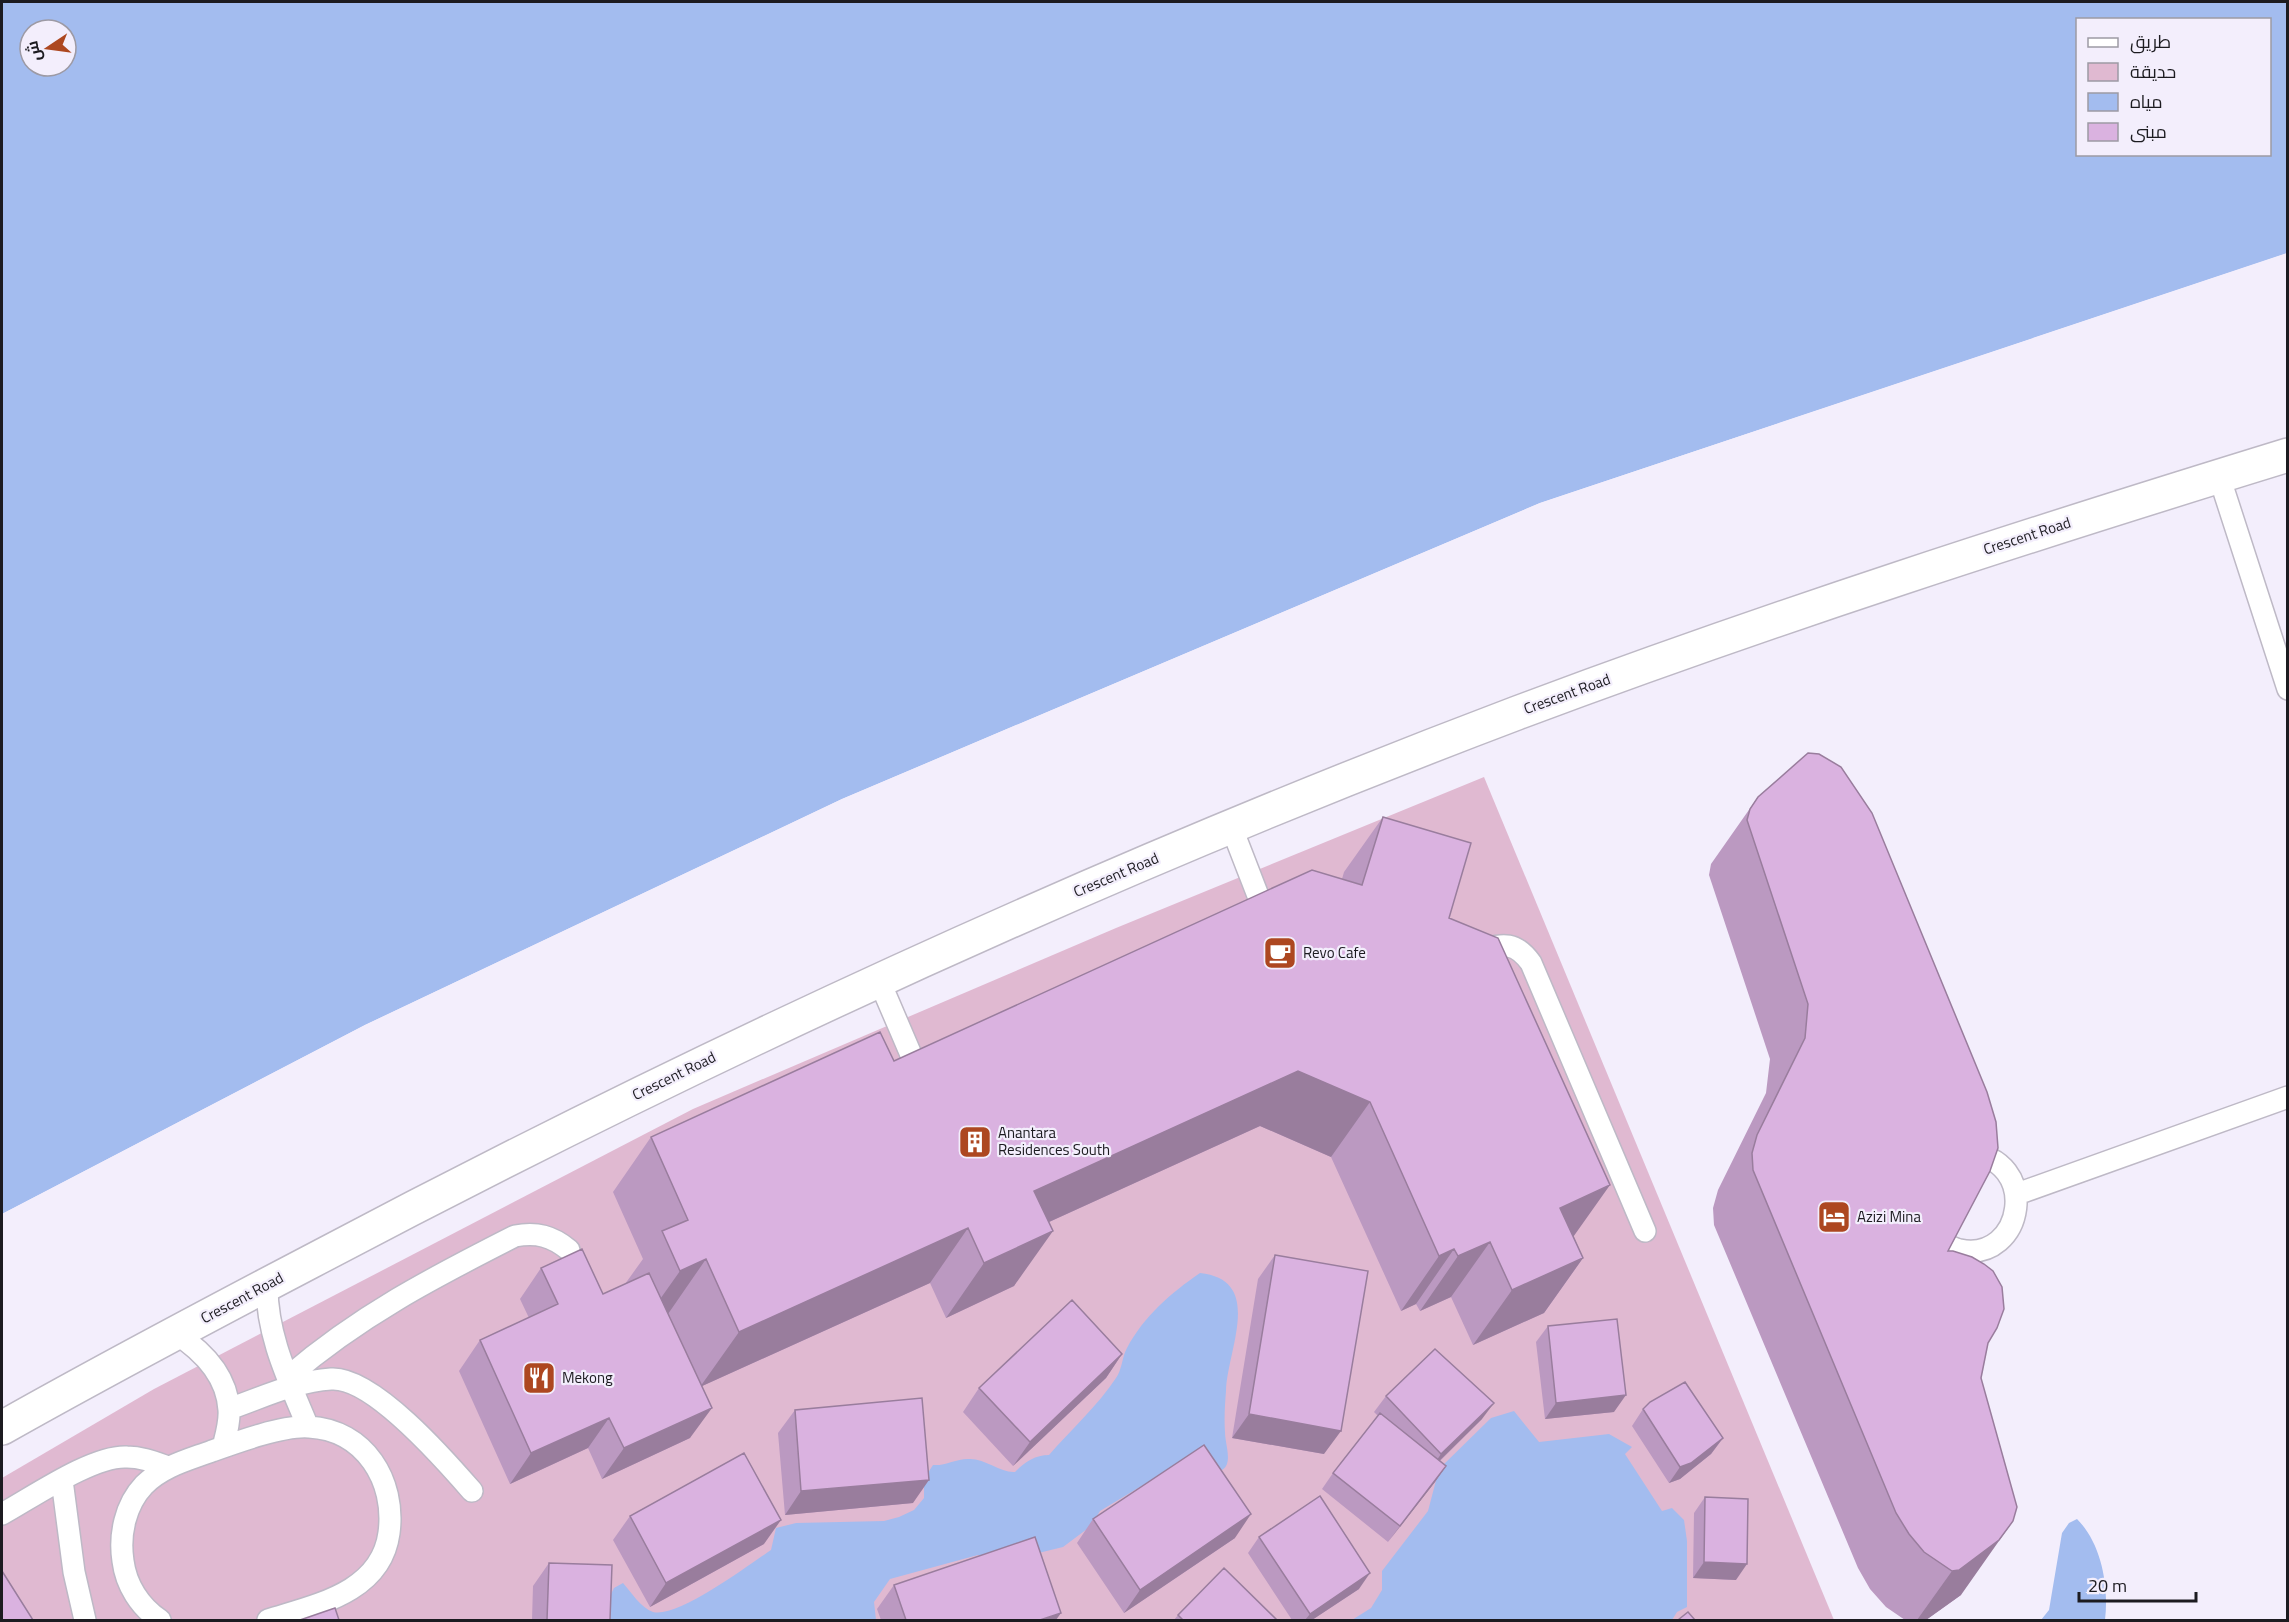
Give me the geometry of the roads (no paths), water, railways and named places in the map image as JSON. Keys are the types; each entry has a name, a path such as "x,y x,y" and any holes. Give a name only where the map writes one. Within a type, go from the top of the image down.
{"main road":[{"name":"Crescent Road","path":"2,1428 267,1284 592,1116 1011,920 1231,826 1643,666 1903,576 2288,455"}],"lane":[{"path":"2219,476 2288,689"},
{"path":"1231,826 1251,908 1287,908"},
{"path":"1453,952 1475,951 1499,945 1512,946 1524,952 1531,963 1645,1231"},
{"path":"879,980 922,1079"},
{"path":"2017,1194 2288,1097"},
{"path":"1942,1243 1959,1250 1975,1251 1990,1246 2003,1237 2012,1225 2016,1210 2017,1194 2004,1168 1980,1154 1958,1155 1958,1131"},
{"path":"290,1382 334,1340 382,1307 514,1236 529,1233 543,1235 557,1240 570,1250"},
{"path":"267,1284 270,1324 290,1382 309,1427"},
{"path":"175,1334 194,1345 210,1361 221,1381 229,1409 223,1447"},
{"path":"229,1409 290,1382 344,1380 370,1394 407,1423 441,1455 472,1491"},
{"path":"160,1620 140,1602 124,1574 120,1543 126,1513 143,1486 168,1467 265,1434 309,1427 333,1432 356,1444 374,1462 386,1485 392,1513 388,1542 374,1568 354,1589 328,1601 268,1620"},
{"path":"2,1514 103,1460 125,1456 147,1459 168,1467"},
{"path":"62,1480 74,1572 85,1620"}],"water":[{"path":"2,2 2287,2 2287,253 1540,503 842,799 365,1025 2,1214"},
{"path":"1200,1273 1220,1278 1232,1289 1237,1303 1238,1319 1225,1406 1228,1460 1226,1466 1221,1470 1217,1472 1168,1470 1100,1511 1091,1526 1063,1547 997,1563 978,1555 890,1579 874,1602 876,1620 611,1620 604,1608 614,1588 623,1583 640,1603 653,1612 664,1612 679,1607 731,1578 771,1550 776,1528 796,1523 884,1521 899,1517 914,1510 924,1498 924,1479 933,1465 970,1459 1015,1472 1030,1460 1049,1455 1109,1388 1118,1375 1127,1348 1150,1315"},
{"path":"1514,1411 1539,1442 1609,1434 1632,1447 1625,1454 1662,1511 1672,1508 1684,1520 1687,1541 1687,1607 1677,1612 1672,1620 1352,1620 1371,1608 1382,1590 1382,1571 1428,1511 1439,1469 1491,1418"},
{"path":"2077,1519 2086,1529 2102,1567 2106,1594 2105,1620 2041,1620 2049,1610 2062,1533 2069,1523"}],"place":[{"name":"Revo Cafe","path":"1280,953"},
{"name":"Anantara Residences South","path":"975,1142"},
{"name":"Azizi Mina","path":"1834,1217"},
{"name":"Mekong","path":"539,1378"}]}
